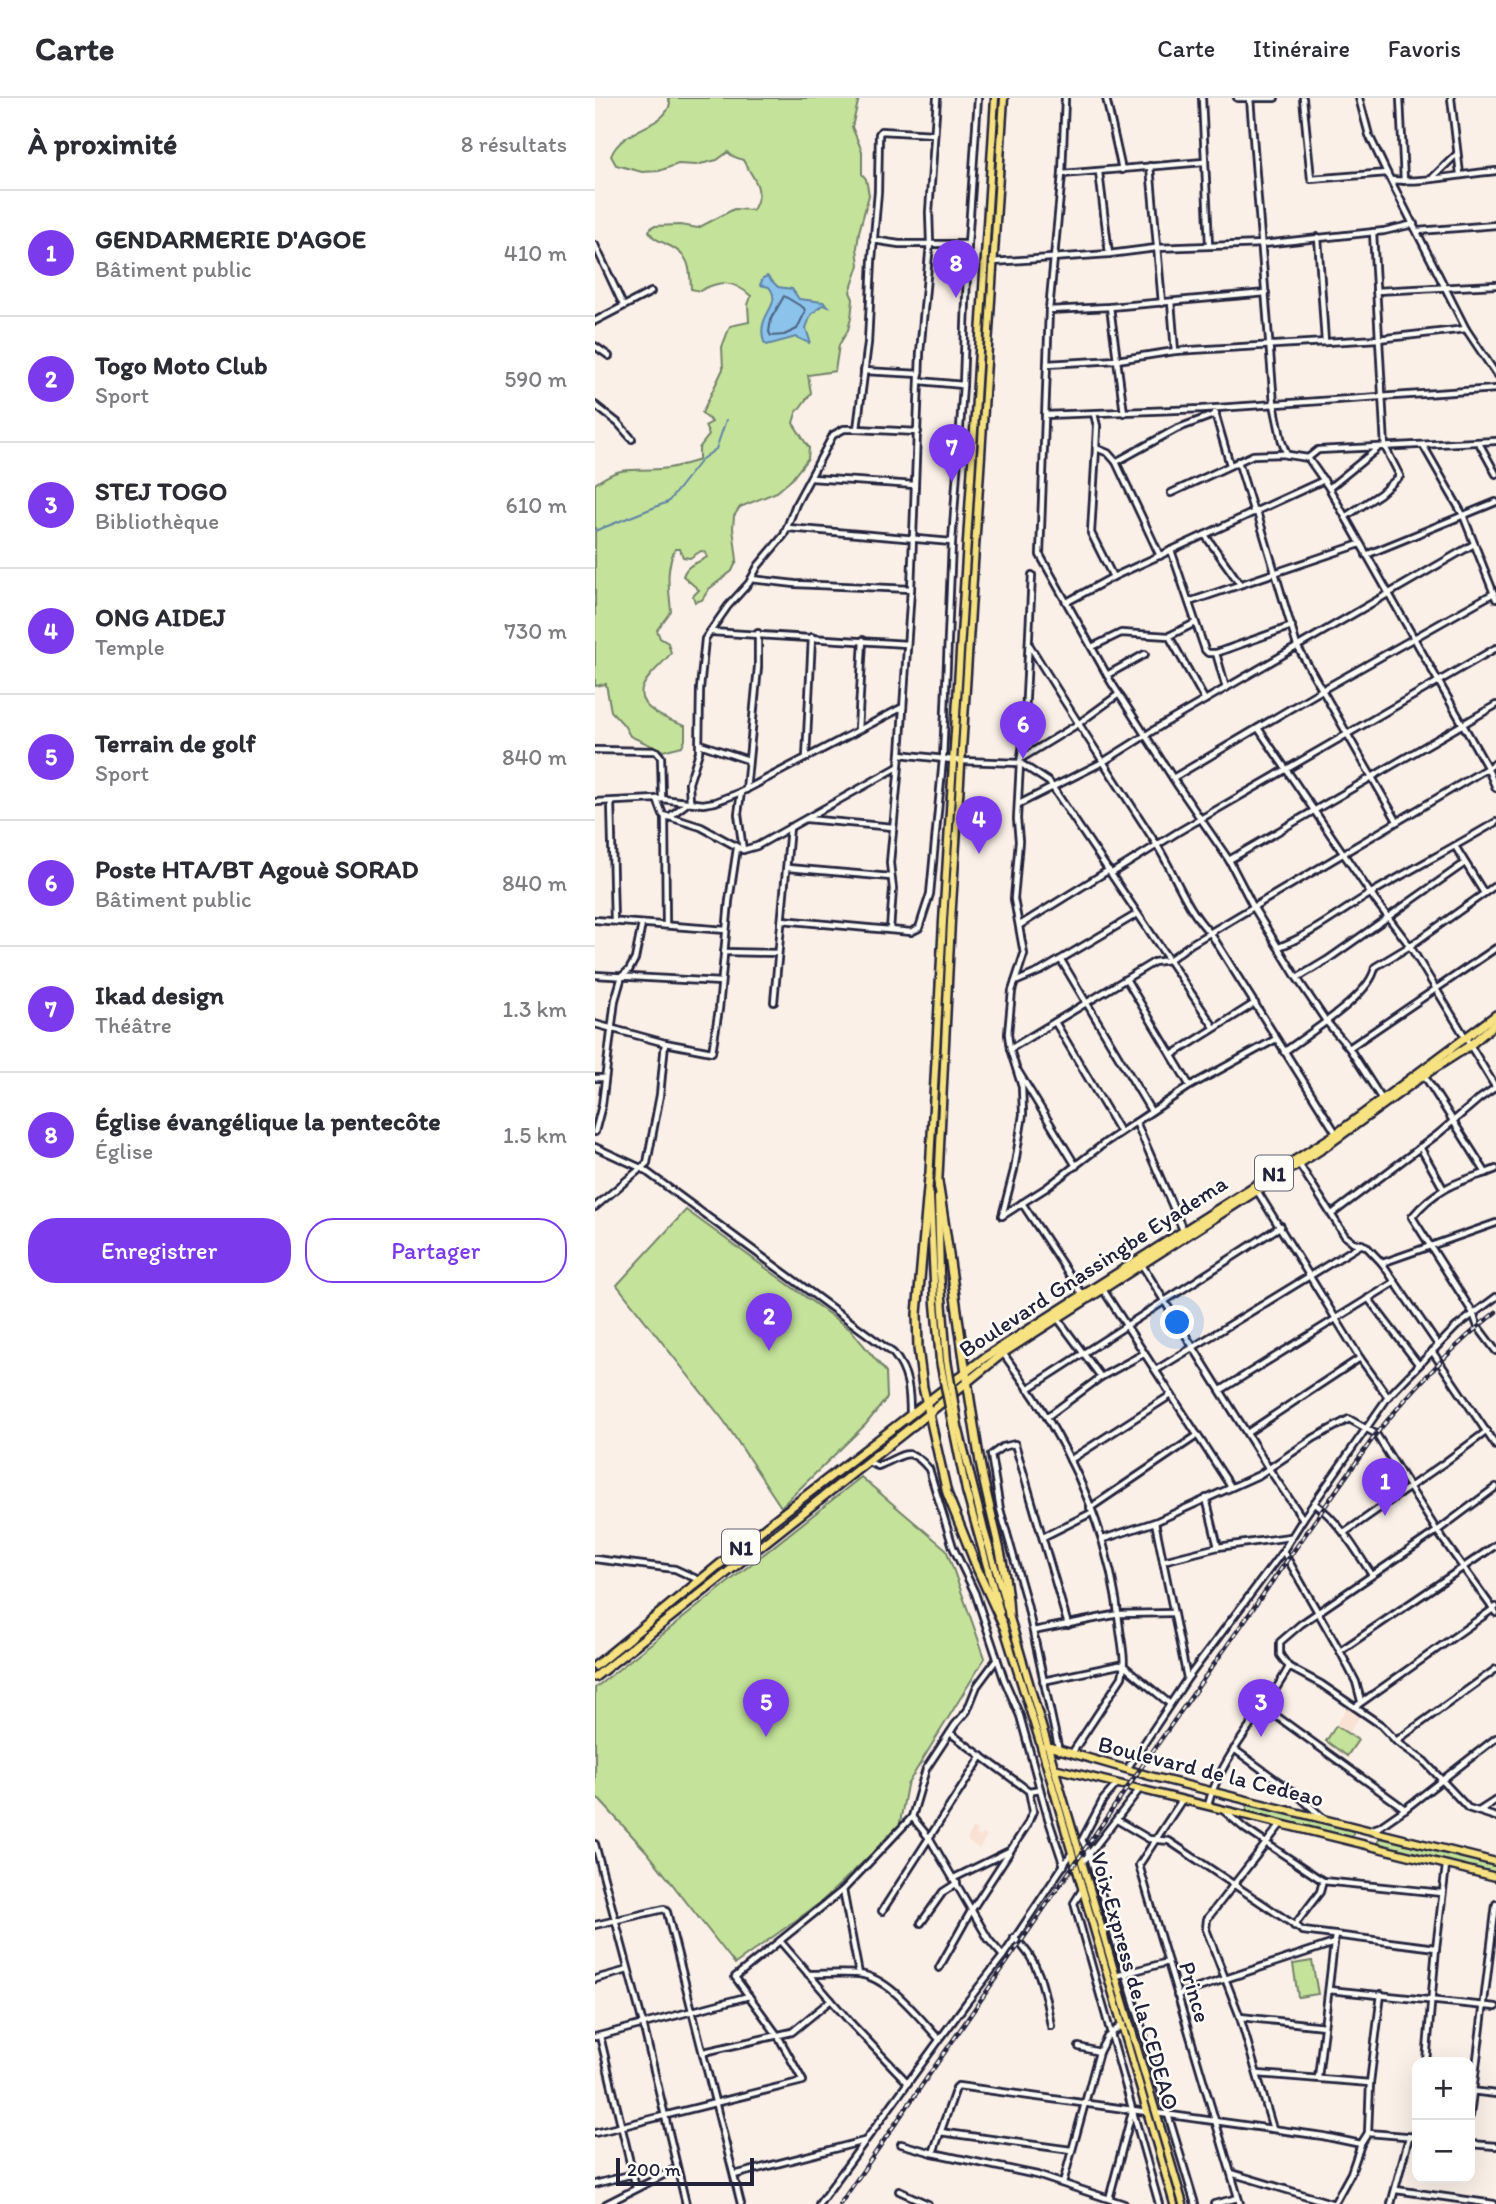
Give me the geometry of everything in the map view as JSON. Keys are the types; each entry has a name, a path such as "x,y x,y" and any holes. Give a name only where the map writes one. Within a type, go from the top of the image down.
{"highway":[{"name":"Boulevard Gnassingbe Eyadema","path":"700,1580 886,1434 929,1413 1003,1353 1184,1230 1299,1164 1383,1101 1424,1075 1467,1042 1496,1015"},
{"name":"Boulevard Gnassingbe Eyadema","path":"868,1462 892,1442 926,1402 983,1358 1082,1294 1141,1264 1496,1023"},
{"path":"929,1177 917,1314 918,1348 926,1402 947,1493 1003,1625"},
{"path":"938,1182 955,1283 965,1371 1008,1597 1009,1615"},
{"path":"961,1344 968,1354 983,1358"},
{"path":"912,1421 926,1428 934,1438"},
{"name":"N1","path":"595,1677 868,1462"},
{"name":"N1","path":"595,1666 700,1580"}],"main road":[{"path":"944,1361 938,1182 958,760 995,98"},
{"path":"1004,98 929,1177 935,1304 966,1491 1174,2204"},
{"name":"Voix Express de la CEDEAO","path":"955,1427 1183,2204"},
{"path":"1038,1736 1048,1747"},
{"name":"Boulevard de la Cedeao","path":"1048,1747 1150,1776 1496,1862"},
{"path":"1042,1754 1050,1760 1054,1768"},
{"name":"Boulevard de la Cedeao","path":"1054,1768 1496,1877"},
{"path":"1117,1784 1127,1769"},
{"path":"1139,1790 1150,1776"},
{"path":"1239,1813 1244,1798"},
{"path":"1359,1843 1357,1834 1367,1830 1374,1839 1368,1846"}],"street":[{"path":"890,930 893,827 904,707 937,98"},
{"path":"782,920 916,930 922,923 930,894 943,759 952,542 978,98"},
{"path":"1065,98 1062,174 1049,310 1040,555 1107,675 1229,860 1254,908 1297,978 1326,1021 1349,1048 1383,1101"},
{"path":"1106,98 1122,170"},
{"path":"1202,98 1209,245"},
{"path":"1237,98 1275,98"},
{"path":"1303,98 1311,179 1387,173"},
{"path":"1359,98 1369,135 1387,173 1467,329 1496,374"},
{"path":"1400,98 1404,181"},
{"path":"1451,98 1460,174"},
{"path":"1250,99 1274,404 1287,455"},
{"path":"857,429 870,324 879,134 889,130 934,134"},
{"path":"1432,179 1457,153"},
{"path":"1062,174 1204,162"},
{"path":"1150,166 1162,303"},
{"path":"1099,172 1109,254"},
{"path":"1391,180 1432,179 1496,172"},
{"path":"992,261 1109,254 1156,248 1263,244 1373,232 1414,224"},
{"path":"1418,231 1496,225"},
{"path":"1345,517 1380,494 1399,477 1385,447 1373,232"},
{"path":"1318,237 1325,342"},
{"path":"873,240 899,244 968,244"},
{"path":"595,245 623,305"},
{"path":"1376,291 1496,285"},
{"path":"595,321 651,292"},
{"path":"1049,310 1266,293"},
{"path":"1171,302 1175,351"},
{"path":"1109,307 1124,413"},
{"path":"1047,364 1117,360 1175,351 1378,339 1467,329"},
{"path":"595,346 609,356"},
{"path":"864,372 920,374"},
{"path":"920,381 963,385"},
{"path":"1045,415 1215,411 1274,404 1496,389"},
{"path":"595,405 618,423 632,439"},
{"path":"1115,462 1215,411"},
{"path":"1215,411 1230,465"},
{"path":"1094,414 1097,426 1091,533 1113,577"},
{"path":"1097,426 1106,414"},
{"path":"690,801 689,783 700,744 703,646 728,606 788,528 796,504 832,435 844,429 918,432"},
{"path":"1308,458 1318,450 1496,441"},
{"path":"1479,443 1496,474"},
{"path":"1173,778 1322,690 1495,596 1463,515 1423,445"},
{"path":"1329,488 1378,448"},
{"path":"1096,449 1108,453 1115,462 1160,556"},
{"path":"1171,493 1257,454 1308,458 1329,488 1487,767 1496,788"},
{"path":"1238,461 1276,572 1297,646 1397,821"},
{"path":"811,478 915,485"},
{"path":"1067,602 1113,577 1324,480"},
{"path":"1366,555 1496,502"},
{"path":"788,528 952,542"},
{"path":"1205,535 1240,584"},
{"path":"1189,602 1360,544"},
{"path":"1019,804 1103,762 1474,544"},
{"path":"1171,550 1208,653 1216,653 1292,626"},
{"path":"1032,575 1014,899 1024,954 1014,983 1008,1034 1014,1065 1022,1087 1023,1114 1014,1170 1002,1216 1151,1111 1190,1086 1276,1039"},
{"path":"751,579 795,584 911,589"},
{"path":"1092,647 1121,633 1170,636 1195,623"},
{"path":"711,632 907,644"},
{"path":"595,1024 664,1043 712,1052 726,930 740,849 738,814 748,760 758,667 758,633"},
{"path":"1170,636 1205,700"},
{"path":"806,758 812,637"},
{"path":"858,730 863,640"},
{"path":"1029,644 1157,845 1197,920 1211,934 1336,1134"},
{"path":"1020,925 1494,649 1496,657"},
{"path":"1216,653 1226,688"},
{"path":"1107,675 1145,654"},
{"path":"1021,761 1033,750 1119,694"},
{"path":"1229,860 1496,705"},
{"path":"595,802 659,799 711,803 743,792 904,707"},
{"path":"1258,728 1371,894 1410,946 1496,1088 1332,1214"},
{"path":"1024,737 1033,750"},
{"path":"700,744 748,760"},
{"path":"595,750 656,751 661,757 660,812 723,837 740,849 753,848 899,766"},
{"path":"900,754 958,760 1021,761 1044,778 1054,788 1215,1027"},
{"path":"1010,1049 1154,962 1169,960 1191,944 1496,763"},
{"path":"667,817 690,801"},
{"path":"611,802 614,921"},
{"path":"666,925 667,817"},
{"path":"804,819 893,827"},
{"path":"1279,947 1301,938 1371,894 1495,824"},
{"path":"774,1002 790,827"},
{"path":"1455,846 1484,893"},
{"path":"1297,978 1465,863"},
{"path":"788,868 891,877"},
{"path":"1284,1052 1365,990 1374,975 1375,967 1410,946 1496,885"},
{"path":"1014,983 1061,960 1137,914"},
{"path":"595,920 726,930"},
{"path":"595,1132 602,1105 615,1000 622,976 635,959 642,924"},
{"path":"1349,1048 1496,948"},
{"path":"724,952 778,953"},
{"path":"1061,960 1151,1111"},
{"path":"595,975 721,982"},
{"path":"1126,979 1190,1086"},
{"path":"1172,1055 1255,1003"},
{"path":"1055,1021 1120,1132"},
{"path":"595,1207 647,1163 656,1128 664,1043"},
{"path":"1014,1065 1076,1166"},
{"path":"1424,1075 1486,1172"},
{"path":"595,1078 604,1078"},
{"path":"1136,1122 1184,1230"},
{"path":"595,1147 643,1168 893,1353 906,1373 912,1421"},
{"path":"1420,1147 1443,1188"},
{"path":"1299,1164 1348,1240 1362,1244 1382,1263 1438,1345"},
{"path":"1496,1169 1443,1188 1412,1217 1496,1351"},
{"path":"1256,1188 1360,1358 1388,1397"},
{"path":"1022,1203 1082,1294"},
{"path":"1382,1263 1496,1223"},
{"path":"1028,1389 1281,1226"},
{"path":"1156,1370 1362,1244"},
{"path":"1141,1264 1303,1519"},
{"path":"1221,1390 1395,1282"},
{"path":"1101,1286 1231,1486"},
{"path":"1127,1769 1187,1679 1283,1551 1388,1397 1438,1345 1473,1313 1496,1297"},
{"path":"1368,1298 1419,1365"},
{"path":"1057,1317 1101,1377"},
{"path":"1432,1351 1496,1446"},
{"path":"1003,1353 1047,1418 1070,1460 1103,1539 1119,1614 1124,1666 1122,1677 1072,1753"},
{"path":"1047,1418 1101,1377 1145,1353"},
{"path":"1247,1433 1360,1358"},
{"path":"1070,1460 1171,1395"},
{"path":"1103,1539 1155,1522 1269,1469 1346,1420 1349,1419 1376,1434 1437,1531 1495,1609 1355,1707"},
{"path":"1344,1533 1487,1431"},
{"path":"1043,1537 1091,1511 1198,1435"},
{"path":"1059,1751 1033,1631 992,1469 991,1455 1002,1447 1015,1444 1068,1625"},
{"path":"868,1462 878,1466 911,1452 929,1469 953,1547 975,1593 1020,1716 1064,1866"},
{"path":"1496,1487 1437,1531 1318,1612 1280,1642 1280,1655 1289,1667 1321,1684 1381,1725 1396,1741 1424,1761 1468,1808 1496,1817"},
{"path":"1206,1499 1217,1548"},
{"path":"1314,1503 1344,1533 1371,1574"},
{"path":"1155,1522 1187,1679"},
{"path":"1163,1561 1217,1548 1291,1536"},
{"path":"1340,1651 1496,1545"},
{"path":"1283,1551 1340,1651 1356,1682 1361,1701"},
{"path":"595,1559 675,1569 700,1580"},
{"path":"1033,1631 1119,1614 1173,1613"},
{"path":"595,2133 803,2081 778,2036 735,1977 842,1891 912,1817 926,1769 967,1712 977,1686 997,1659"},
{"path":"1043,1681 1114,1665 1124,1666 1170,1704"},
{"path":"1208,1805 1212,1790 1234,1749 1289,1667"},
{"path":"1396,1741 1496,1669"},
{"path":"1264,1707 1405,1809"},
{"path":"939,1968 1033,1811 1029,1791 950,1733"},
{"path":"1367,1830 1379,1827 1405,1809 1496,1738"},
{"path":"1234,1749 1301,1798 1323,1819"},
{"path":"882,1911 982,1756"},
{"path":"1117,1784 1104,1800 1081,1840 1090,1856 1195,2204"},
{"path":"1029,1791 1040,1788"},
{"path":"1082,1863 1139,1790"},
{"name":"Prince","path":"1183,1799 1139,1865 1240,2204"},
{"path":"1479,1812 1496,1800"},
{"path":"1222,1809 1231,1819 1266,1844 1323,1881 1442,1893"},
{"path":"912,1817 930,1839 989,1940 1003,1956"},
{"path":"1117,1820 1154,1841 1168,1841 1294,1926 1310,1933 1436,1948"},
{"path":"1273,2129 1240,2017 1224,1979 1206,1923 1281,1824"},
{"path":"595,1844 643,2024 686,2204"},
{"path":"921,1923 943,1892 955,1881 1009,1851"},
{"path":"819,2204 1003,1956 1071,1854"},
{"path":"1426,2057 1446,1866"},
{"path":"1294,1926 1319,1892 1323,1881"},
{"path":"1081,1890 1074,1903 1159,2204"},
{"path":"842,1891 859,1975"},
{"path":"1475,2063 1496,1904"},
{"path":"595,1925 666,1910 741,2204"},
{"path":"1318,2078 1335,1935"},
{"path":"1014,1938 1028,1951 1035,1966 1051,2026"},
{"path":"781,1941 908,2083"},
{"path":"1177,1995 1334,1943"},
{"path":"1116,1976 1168,1962"},
{"path":"595,1979 628,1970"},
{"path":"808,1974 859,1975 877,1979 940,2040"},
{"path":"1329,1990 1496,2007"},
{"path":"1230,2172 1334,2204 1368,2133 1370,2083 1381,1994"},
{"path":"636,2188 598,2036 749,1996"},
{"path":"704,2052 792,2032 831,2000"},
{"path":"1240,2017 1324,2026"},
{"path":"1063,2183 1099,2052 1103,2043 1123,2024"},
{"path":"1079,2048 1099,2052"},
{"path":"1258,2074 1370,2083"},
{"path":"933,2153 958,2087 1147,2112"},
{"path":"1475,2091 1496,2094"},
{"path":"1109,2199 1133,2111"},
{"path":"1156,2113 1361,2144"},
{"path":"940,2132 1071,2150"},
{"path":"1368,2133 1409,2137 1391,2204"},
{"path":"734,2175 864,2141"},
{"path":"901,2144 1020,2171 1124,2204"},
{"path":"1475,2144 1496,2146"},
{"path":"606,2204 677,2168"},
{"path":"595,2184 633,2174"},
{"path":"1396,2190 1494,2204"},
{"path":"899,2191 928,2204"},
{"path":"1214,2204 1238,2198"}],"shaded area":[{"path":"1347,1708 1360,1716 1349,1733 1360,1740 1348,1758 1324,1742"},
{"path":"972,1828 981,1837 983,1834 987,1836 979,1849 967,1840"}],"green space":[{"path":"668,98 859,98 852,127 862,151 862,174 866,179 869,195 859,232 859,265 850,292 853,299 851,318 848,330 839,345 835,371 808,375 811,393 796,413 793,423 809,448 808,458 791,480 777,492 740,507 734,516 733,528 737,560 732,571 709,589 702,600 695,602 693,596 699,590 683,576 690,566 707,557 705,552 701,551 690,558 683,557 680,549 675,549 672,557 669,580 671,611 657,630 660,638 668,643 671,653 647,679 642,689 644,703 649,708 685,726 682,746 663,751 630,736 611,711 606,684 595,686 595,484 620,471 680,466 699,460 699,448 709,435 705,426 712,422 702,413 723,369 722,347 730,326 749,322 748,305 751,296 726,283 700,291 691,289 689,268 684,257 674,248 654,238 649,231 653,226 680,225 698,228 734,209 753,210 758,196 757,184 743,160 728,152 717,160 696,165 678,164 659,171 642,172 616,165 611,156 617,146 624,139 661,118 670,103"},
{"path":"686,1210 851,1330 886,1372 887,1398 866,1424 781,1507 724,1421 617,1285"},
{"path":"861,1477 946,1549 985,1658 907,1785 899,1828 820,1903 735,1964 647,1852 595,1795 595,1688"},
{"path":"1336,1726 1358,1740 1347,1756 1326,1741"},
{"path":"1248,1803 1354,1831 1352,1838 1246,1812"},
{"path":"1380,1837 1496,1866 1496,1874 1377,1844"},
{"path":"1312,1961 1318,1994 1298,1997 1293,1964"}],"water":[{"path":"767,276 778,287 792,289 799,299 823,302 828,306 822,305 811,315 806,328 809,343 796,337 767,345 764,342 763,324 773,300 769,287 760,285"}],"waterway":[{"path":"595,531 668,502 702,459 716,449 726,420"}],"railway":[{"path":"840,2204 1138,1772 1376,1434 1432,1370 1496,1312"}],"place":[{"name":"Église évangélique la pentecôte","path":"956,298"},
{"name":"Ikad design","path":"952,482"},
{"name":"Poste HTA/BT Agouè SORAD","path":"1023,759"},
{"name":"ONG AIDEJ","path":"979,854"},
{"name":"Togo Moto Club","path":"769,1351"},
{"name":"GENDARMERIE D'AGOE","path":"1385,1516"},
{"name":"Terrain de golf","path":"766,1737"},
{"name":"STEJ TOGO","path":"1261,1737"}]}
